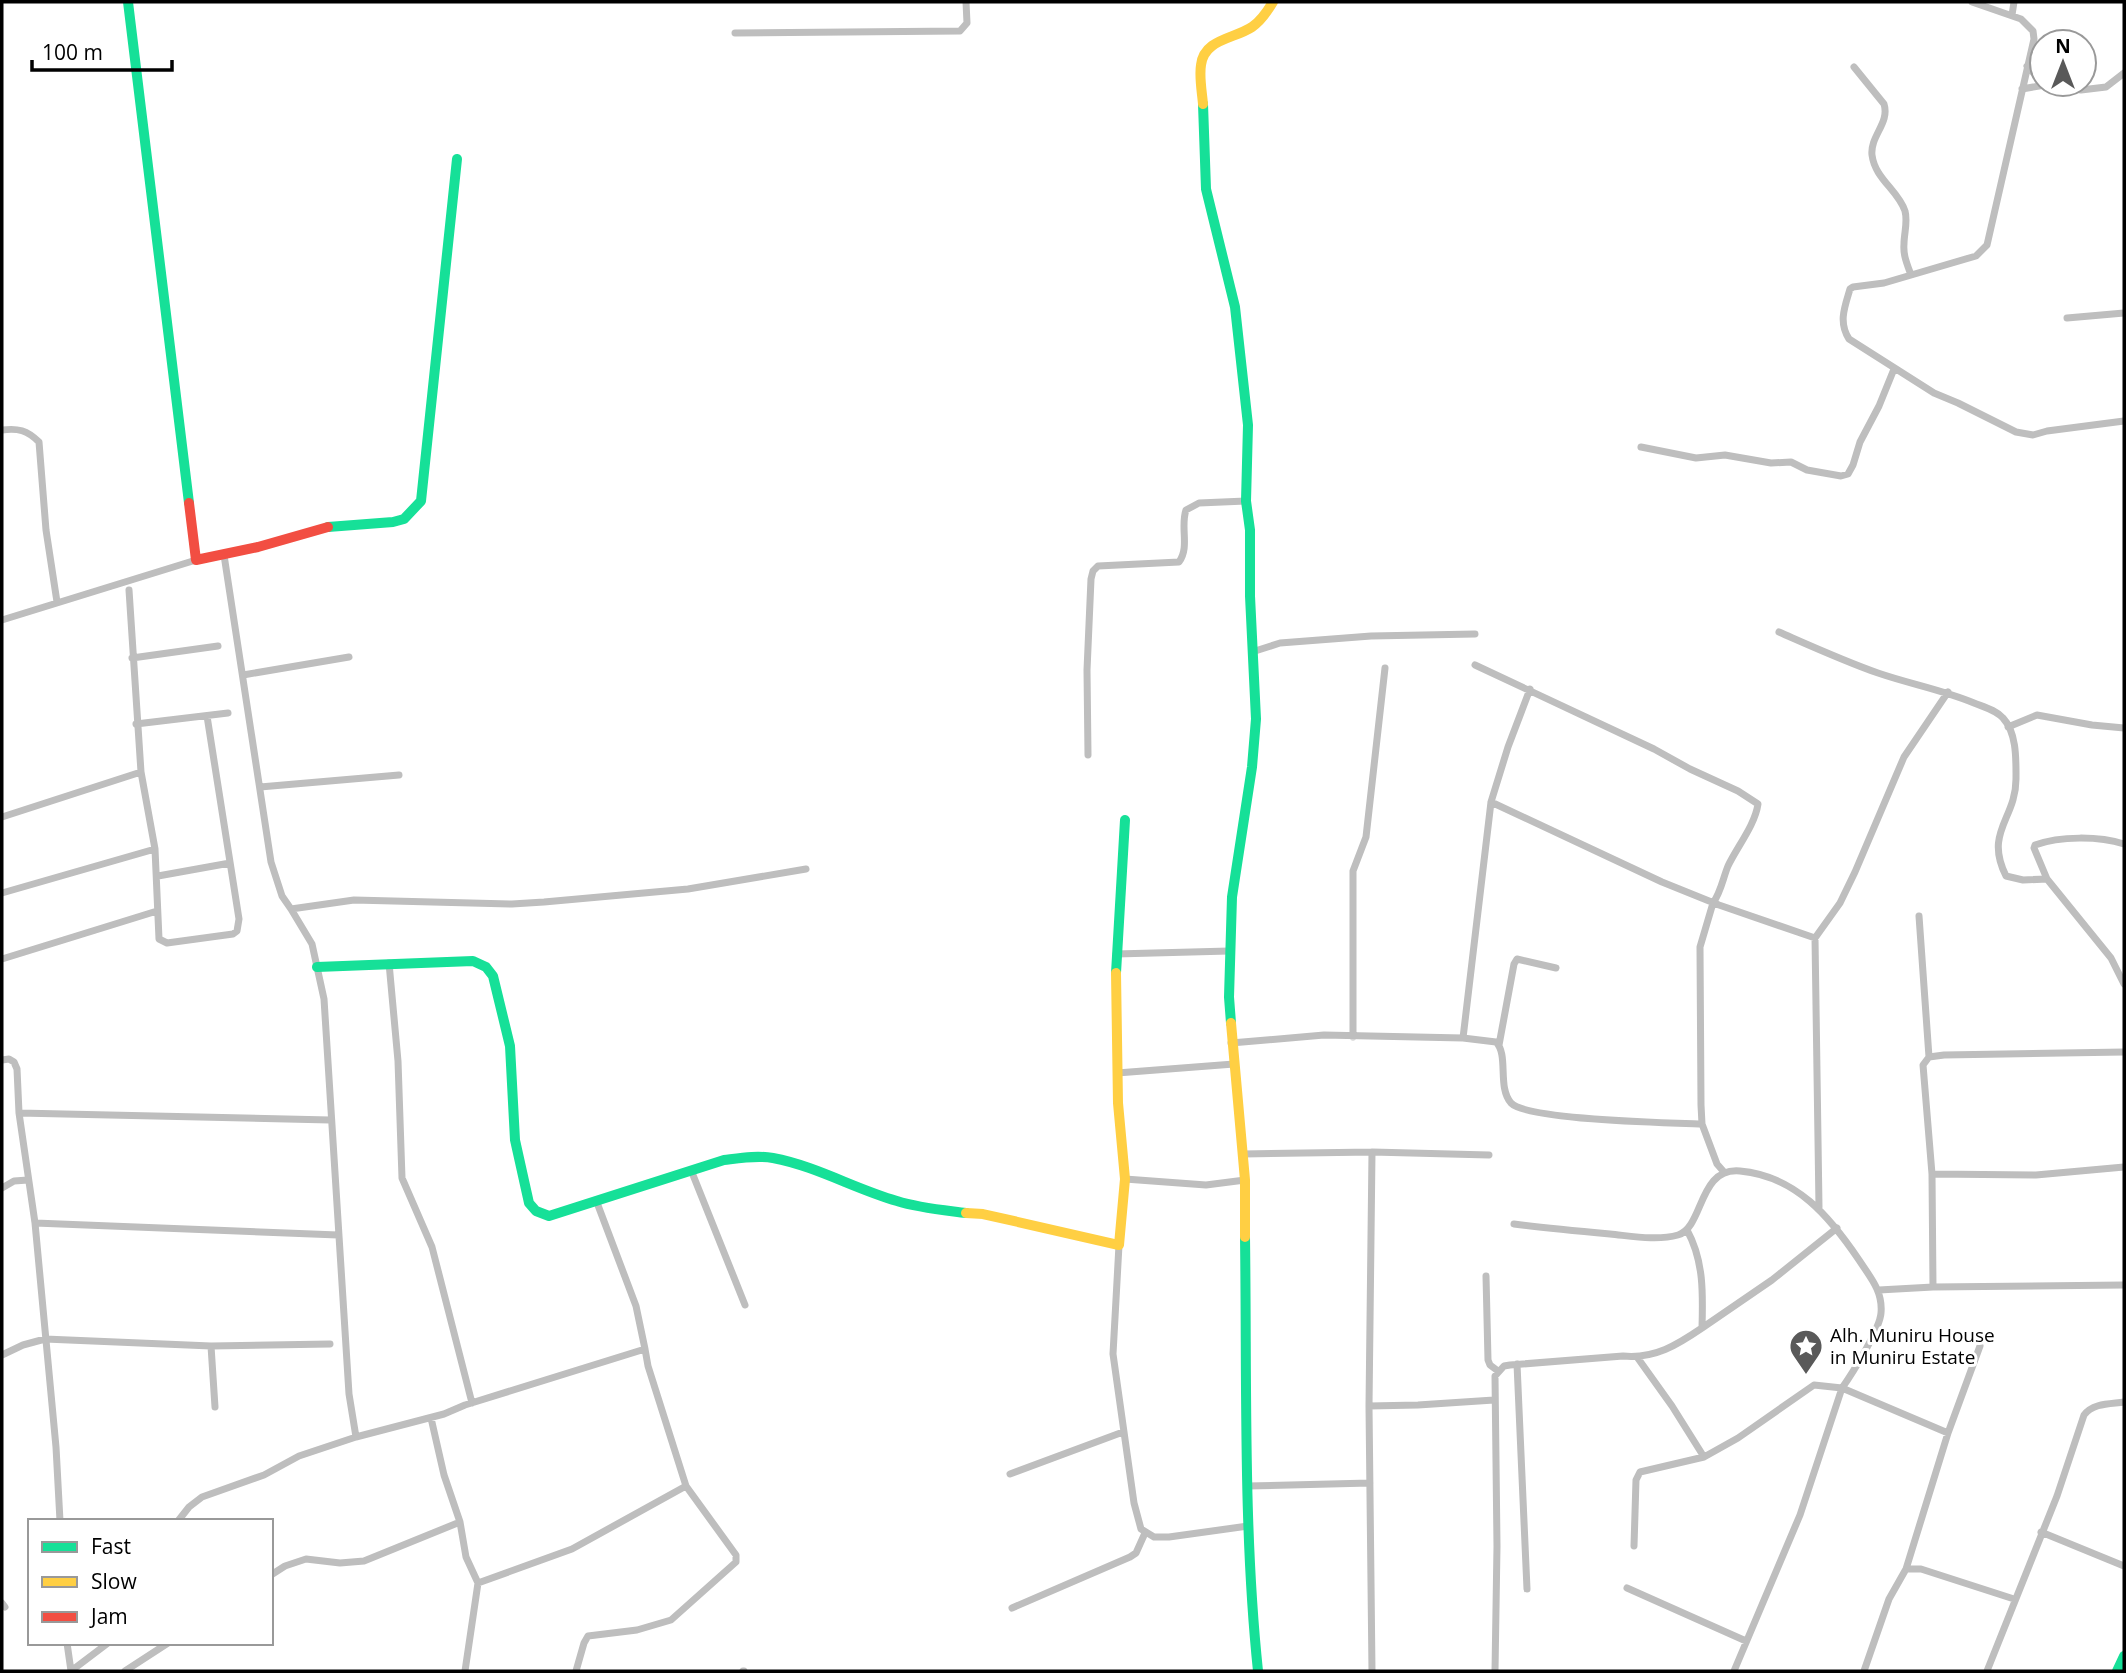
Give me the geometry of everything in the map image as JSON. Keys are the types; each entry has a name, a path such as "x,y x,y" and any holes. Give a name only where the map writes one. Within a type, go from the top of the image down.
{"street":[{"path":"128,2 195,560"},
{"path":"735,33 960,31 967,23 966,2"},
{"path":"1258,1671 1251,1604 1248,1526 1245,1180 1231,1043 1229,951 1232,897 1255,731 1250,530 1246,501 1248,425 1235,307 1206,189 1201,65 1203,54 1209,48 1216,42 1247,30 1267,14 1273,2"},
{"path":"1972,2 2021,19 2033,31 2034,39 1987,245 1976,256 1884,283 1853,287 1843,313 1844,331 1849,339 1934,394 2025,435 2124,421"},
{"path":"2012,15 2014,2"},
{"path":"1854,67 1886,110 1873,145 1872,156 1881,178 1905,210 1907,222 1904,257 1911,275"},
{"path":"2098,88 2106,87 2124,73"},
{"path":"2022,89 2028,88"},
{"path":"2,620 195,560 224,555 330,526 393,522 412,513 421,500 457,159"},
{"path":"2067,318 2124,313"},
{"path":"1641,447 1696,458 1732,455 1771,463 1794,462 1807,470 1841,476 1848,474 1894,369"},
{"path":"2,430 18,429 29,432 39,442 46,530 57,602"},
{"path":"1088,755 1087,670 1093,571 1098,566 1180,562 1184,553 1186,510 1199,503 1246,501"},
{"path":"224,555 275,880 312,944 326,1012 330,1120 349,1394 356,1437"},
{"path":"129,590 136,724 158,876 157,934 162,942 167,943 233,934 237,931 239,919 206,716"},
{"path":"1779,632 1880,673 1948,692 1990,709 2003,718 2016,753 2016,783 1999,834 1999,859 2006,876 2023,880 2047,878"},
{"path":"1252,652 1280,643 1371,636 1475,634"},
{"path":"132,658 218,646"},
{"path":"243,675 349,657"},
{"path":"1475,665 1654,749 1738,791 1758,804 1713,903 1700,947 1702,1124 1717,1164 1724,1172"},
{"path":"1353,1037 1353,871 1366,837 1385,668"},
{"path":"1463,1038 1491,802 1530,690"},
{"path":"1819,1207 1815,938 1840,903 1904,757 1948,692"},
{"path":"136,724 228,713"},
{"path":"2008,727 2037,715 2124,728"},
{"path":"2,817 141,772"},
{"path":"260,787 398,775"},
{"path":"1491,802 1614,861 1713,903 1815,938"},
{"path":"1125,820 1116,954 1117,1073 1125,1179 1113,1354 1134,1503 1138,1524 1154,1537 1248,1526"},
{"path":"2124,844 2092,839 2064,839 2035,845 2047,878 2111,958 2121,972 2124,984"},
{"path":"2,893 155,849"},
{"path":"158,876 230,863"},
{"path":"291,909 354,900 512,904 544,902 688,889 806,869"},
{"path":"2,958 157,911"},
{"path":"1919,916 1929,1057 1923,1065 1932,1174 1933,1287"},
{"path":"1116,954 1229,951"},
{"path":"1556,968 1517,959 1514,964 1499,1045 1507,1097 1514,1106 1538,1112 1610,1120 1702,1124"},
{"path":"317,967 472,961 486,967 492,976 510,1046 516,1140 529,1203 536,1211 549,1216 724,1160 754,1157 772,1158 797,1165 898,1202 938,1210 983,1214 1119,1245"},
{"path":"389,963 398,1061 402,1178 432,1247 472,1403"},
{"path":"1231,1043 1291,1037 1353,1037 1463,1038 1496,1042 1499,1045"},
{"path":"1929,1057 2124,1052"},
{"path":"2,1060 9,1059 16,1066 19,1113 35,1223 56,1447 60,1519"},
{"path":"1117,1073 1234,1064"},
{"path":"19,1113 330,1120"},
{"path":"1372,1152 1369,1406 1372,1671"},
{"path":"1243,1154 1489,1154"},
{"path":"1932,1174 2036,1175 2124,1167"},
{"path":"691,1170 746,1305"},
{"path":"1514,1224 1657,1238 1679,1235 1686,1230 1718,1176 1724,1172 1739,1170 1776,1180 1819,1207 1837,1228 1879,1290 1881,1316 1842,1388 1800,1515 1734,1671"},
{"path":"1125,1179 1206,1185 1245,1180"},
{"path":"2,1188 14,1181 28,1180"},
{"path":"576,1671 588,1636 637,1630 671,1620 736,1562 736,1555 687,1486 648,1366 636,1306 596,1200"},
{"path":"35,1223 338,1235"},
{"path":"1495,1671 1497,1546 1494,1384 1498,1371 1504,1366 1517,1364 1637,1357 1669,1349 1772,1280 1837,1228"},
{"path":"1686,1230 1696,1247 1701,1269 1702,1328"},
{"path":"1486,1276 1488,1360 1498,1371"},
{"path":"1879,1290 2124,1285"},
{"path":"2,1355 45,1339 211,1346 330,1344"},
{"path":"211,1346 215,1407"},
{"path":"1864,1671 1889,1599 1906,1569 1948,1433 1980,1346"},
{"path":"180,1519 202,1497 264,1475 299,1456 356,1437 431,1418 645,1349"},
{"path":"1637,1357 1704,1457"},
{"path":"1517,1364 1527,1589"},
{"path":"1634,1546 1636,1480 1640,1472 1704,1457 1738,1438 1814,1385 1842,1388 1948,1433"},
{"path":"1369,1406 1494,1400"},
{"path":"1987,1671 2057,1496 2084,1415 2088,1409 2095,1406 2124,1402"},
{"path":"431,1418 444,1475 460,1522 466,1557 478,1583 465,1671"},
{"path":"1010,1474 1122,1432"},
{"path":"1247,1486 1370,1483"},
{"path":"478,1583 572,1549 687,1486"},
{"path":"273,1574 285,1566 306,1559 328,1563 364,1561 460,1522"},
{"path":"2041,1532 2124,1566"},
{"path":"1012,1608 1130,1557 1136,1553 1146,1533"},
{"path":"1906,1569 1921,1569 2014,1599"},
{"path":"1627,1588 1746,1641"},
{"path":"67,1645 71,1671 105,1645"},
{"path":"125,1671 166,1645"},
{"path":"2118,1671 2124,1656"}],"traffic: fast":[{"path":"128,2 189,503"},
{"path":"1203,104 1206,189 1235,307 1248,425 1246,501 1250,530 1256,719 1252,767 1232,897 1229,997 1231,1023"},
{"path":"328,527 404,519 421,501 457,159"},
{"path":"1116,973 1125,820"},
{"path":"317,967 473,961 486,967 493,976 510,1046 515,1140 529,1203 536,1211 549,1216 724,1160 755,1157 773,1158 805,1166 905,1203 966,1213"},
{"path":"1245,1237 1248,1509 1258,1671"},
{"path":"2117,1671 2124,1656"}],"traffic: slow":[{"path":"1203,104 1200,79 1203,56 1214,45 1252,27 1264,16 1273,2"},
{"path":"966,1213 983,1214 1119,1245 1125,1179 1118,1103 1116,973"},
{"path":"1231,1023 1245,1180 1245,1237"}],"traffic: jam":[{"path":"189,503 196,560 258,547 328,527"}],"place":[{"name":"Alh. Muniru House in Muniru Estate","path":"1806,1376"}]}
